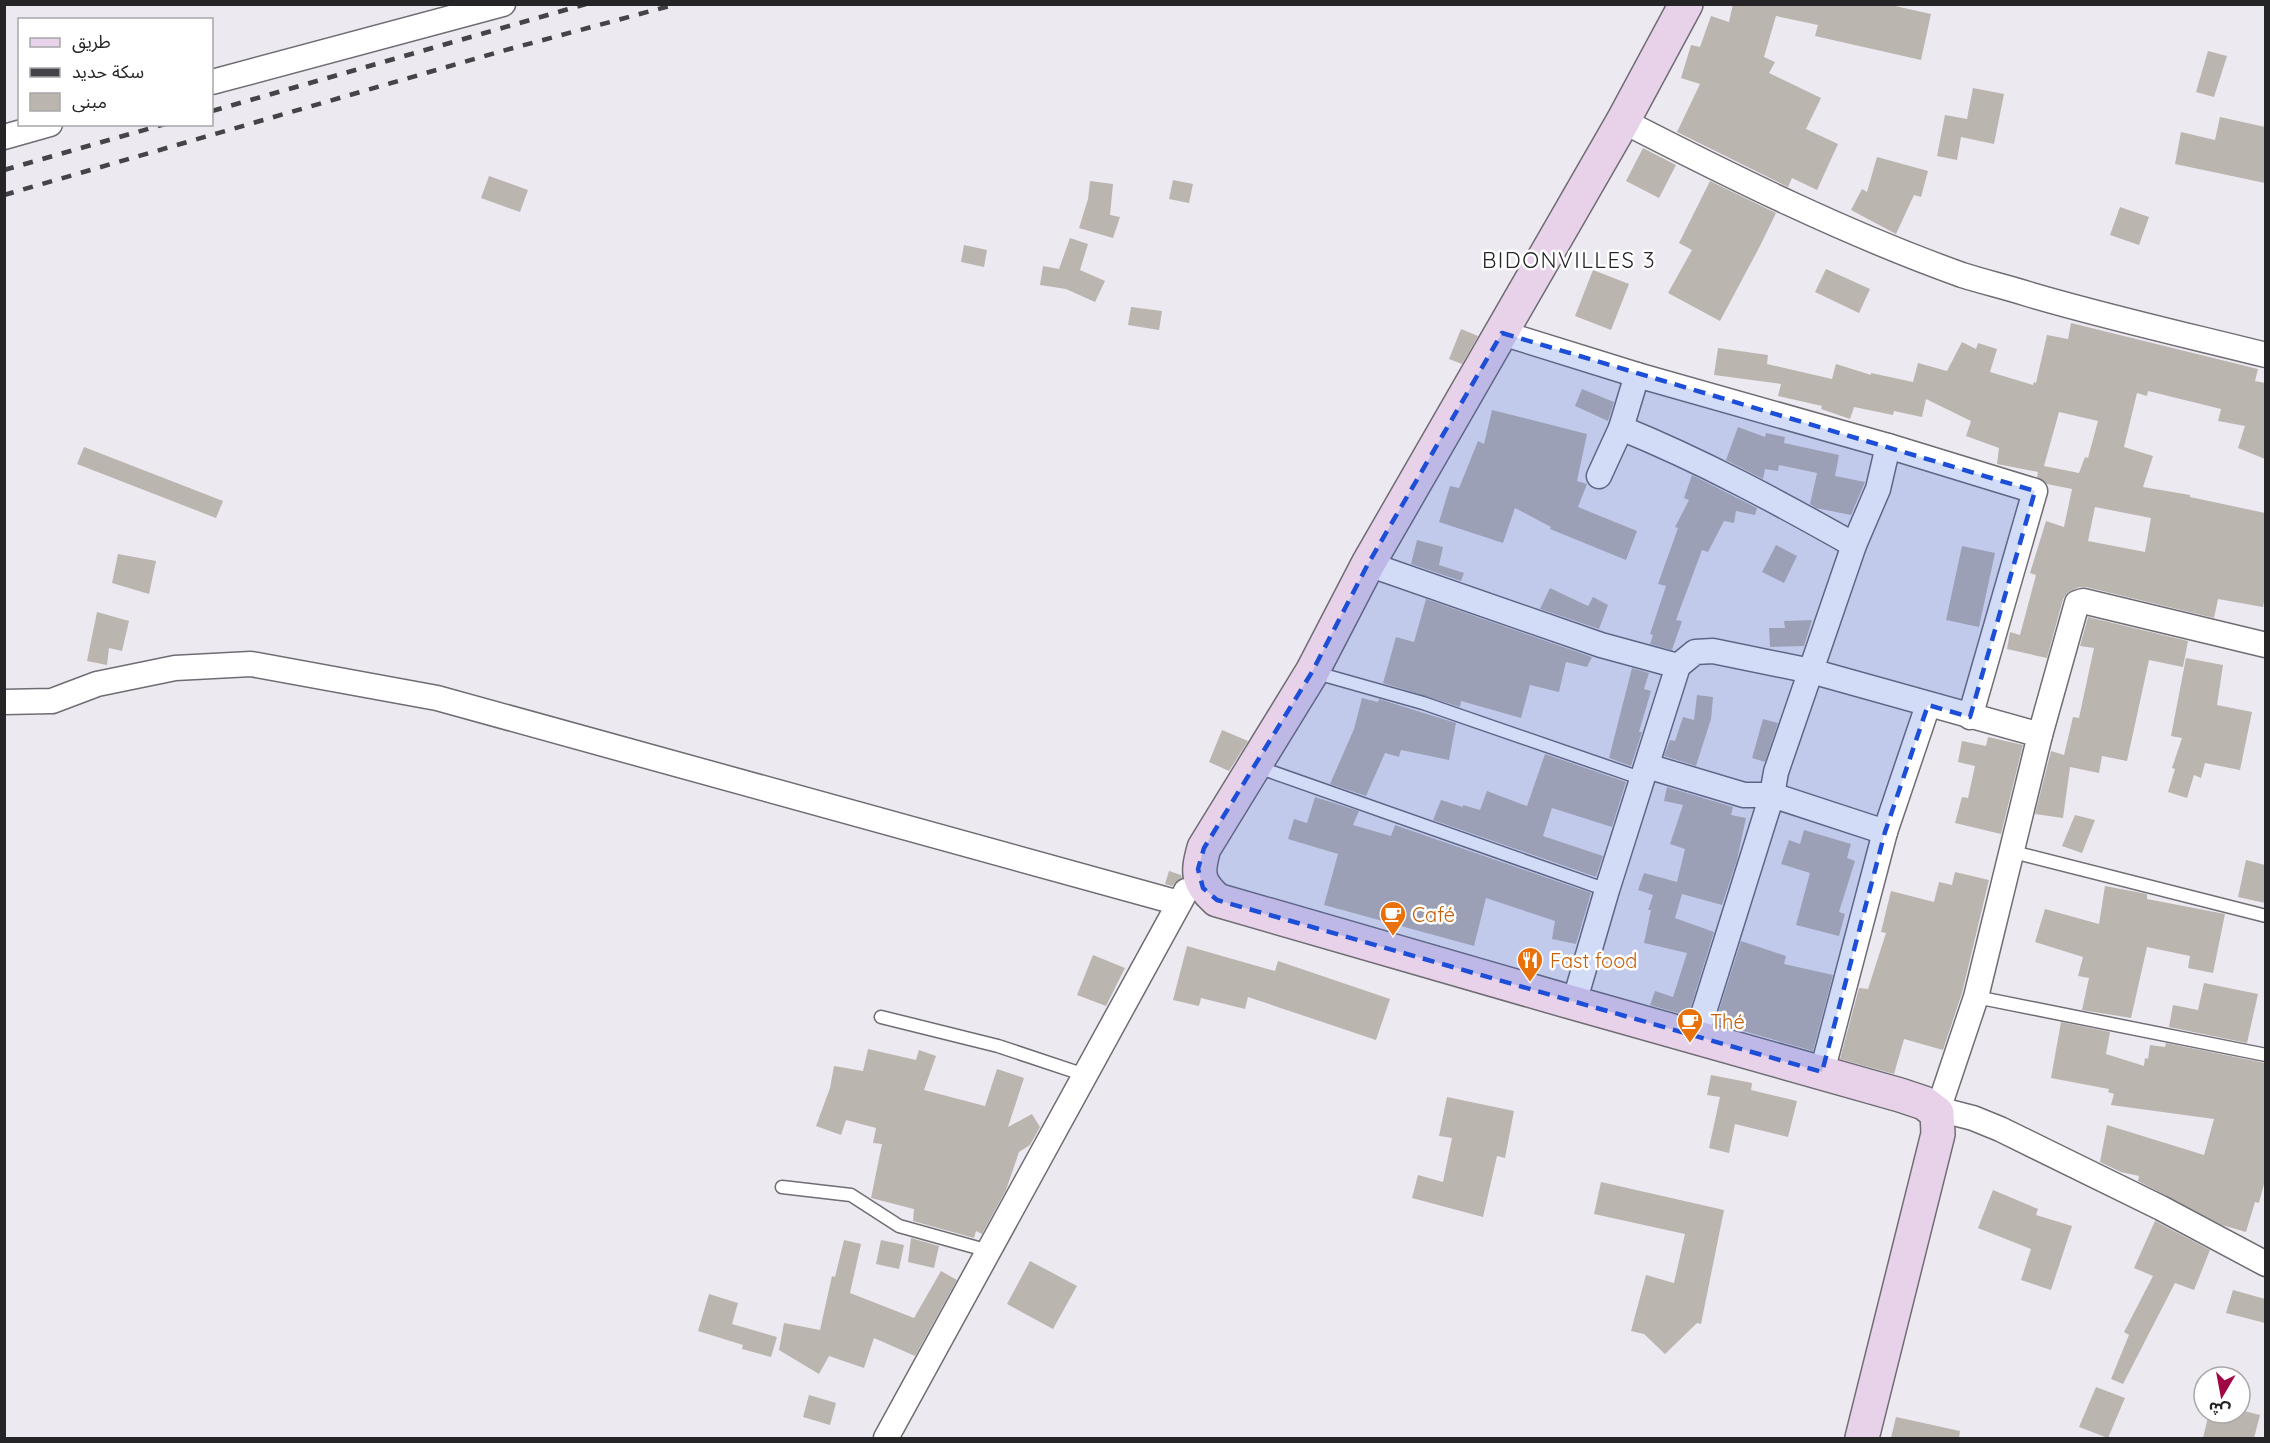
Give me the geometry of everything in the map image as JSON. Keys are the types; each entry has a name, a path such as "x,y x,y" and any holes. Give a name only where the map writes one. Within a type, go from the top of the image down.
{"street":[{"path":"213,82 503,4"},
{"path":"886,1438 1198,869 1204,848 1312,672 1368,564 1623,121 1686,4"},
{"path":"1623,121 1817,217 1954,272 2063,304 2265,355"},
{"path":"4,137 43,126"},
{"path":"1502,333 1637,375 2035,490 1970,717"},
{"path":"1599,476 1621,428 1637,375"},
{"path":"1621,428 1675,450 1767,495 1854,544"},
{"path":"1696,1036 1772,795 1776,772 1854,544 1878,489 1888,446"},
{"path":"1368,564 1601,645 1678,666"},
{"path":"1862,1438 1938,1134 1937,1111 1976,997 2040,735 2077,603 2083,601 2265,645"},
{"path":"1574,1004 1607,890 1678,666 1695,652 1713,651 1811,671 2040,735"},
{"path":"4,702 52,700 97,684 175,668 261,665 437,698 1179,903"},
{"path":"1822,1072 1885,832 1928,705"},
{"path":"1645,772 1744,795 1772,795 1885,832"},
{"path":"1198,869 1203,888 1216,900 1574,1004 1822,1072 1924,1103 1937,1111 1973,1118 2161,1208 2265,1264"}],"lane":[{"path":"1312,672 1423,703 1645,772"},
{"path":"1255,766 1607,890"},
{"path":"2013,852 2265,916"},
{"path":"1976,997 2265,1055"},
{"path":"881,1017 998,1046 1085,1075"},
{"path":"782,1187 851,1195 899,1226 989,1251"}],"highlighted area":[{"path":"1502,333 2035,491 1970,717 1928,705 1885,832 1822,1072 1217,900 1203,888 1198,869 1204,848 1312,672 1368,564"}],"building":[{"path":"1733,4 1886,4 1931,14 1921,60 1815,36 1818,25 1776,16 1764,57 1775,62 1769,73 1821,98 1806,129 1838,144 1817,190 1792,178 1788,187 1677,132 1700,84 1681,78 1691,45 1700,47 1711,16 1729,22"},
{"path":"2208,51 2227,56 2214,97 2196,92"},
{"path":"1973,88 2004,94 1994,144 1961,137 1957,160 1937,156 1945,115 1967,119"},
{"path":"2220,117 2265,127 2265,183 2175,164 2181,132 2215,140"},
{"path":"1643,148 1676,165 1659,198 1626,181"},
{"path":"1877,157 1928,171 1921,197 1914,195 1896,234 1851,210 1862,189 1867,192"},
{"path":"489,176 528,190 520,212 481,198"},
{"path":"1173,180 1193,184 1189,203 1169,199"},
{"path":"1090,181 1113,184 1110,215 1120,217 1113,238 1079,228 1088,199"},
{"path":"1710,181 1776,213 1720,321 1668,293 1692,250 1679,243"},
{"path":"2120,207 2149,217 2139,245 2110,235"},
{"path":"1070,238 1088,244 1080,270 1105,281 1095,302 1066,289 1040,285 1043,266 1059,269"},
{"path":"964,245 987,250 984,267 961,262"},
{"path":"1826,269 1870,289 1859,313 1815,292"},
{"path":"1593,270 1629,284 1611,330 1575,316"},
{"path":"1131,307 1162,311 1159,330 1128,325"},
{"path":"2071,323 2258,369 2255,381 2265,383 2265,459 2238,448 2245,426 2218,421 2221,409 2148,391 2147,396 2137,393 2124,447 2153,456 2143,487 2190,495 2190,497 2265,513 2263,607 2218,599 2214,618 2079,587 2067,593 2063,599 2047,658 2007,649 2010,632 2020,635 2036,575 2030,573 2046,521 2064,527 2072,489 2047,484 2037,477 2038,472 1997,464 1999,448 1966,436 1971,421 1926,399 1922,417 1894,411 1893,415 1854,407 1850,419 1821,409 1822,406 1778,396 1781,384 1714,375 1718,348 1768,355 1767,364 1832,379 1836,364 1871,375 1871,373 1913,382 1918,363 1947,371 1962,342 1976,349 1978,343 1997,349 1990,372 2033,385 2034,382 2036,383 2047,335 2068,339","holes":["2059,412 2098,421 2088,458 2085,457 2079,473 2044,466","2095,507 2151,518 2145,552 2088,541"]},
{"path":"1461,329 1478,336 1462,364 1449,359"},
{"path":"1582,389 1614,402 1608,421 1575,406"},
{"path":"1492,410 1587,434 1577,481 1587,484 1578,507 1637,531 1626,560 1550,529 1551,527 1515,508 1503,543 1439,522 1450,486 1459,488 1478,441 1484,444"},
{"path":"1738,427 1765,437 1766,433 1785,437 1784,443 1839,455 1835,476 1865,482 1851,515 1816,508 1810,504 1817,473 1779,465 1778,471 1765,469 1763,479 1726,460"},
{"path":"84,447 223,501 216,518 77,464"},
{"path":"1692,475 1757,508 1755,515 1736,511 1734,523 1724,521 1708,552 1702,550 1676,620 1682,621 1672,650 1650,644 1653,635 1650,634 1666,586 1658,584 1678,528 1675,527 1689,500 1684,498"},
{"path":"1417,540 1443,547 1439,565 1464,573 1461,581 1411,564"},
{"path":"1776,545 1797,556 1784,583 1762,572"},
{"path":"1962,546 1995,553 1979,627 1946,620"},
{"path":"118,554 156,561 149,594 112,583"},
{"path":"1550,588 1588,606 1593,597 1608,605 1599,629 1540,609"},
{"path":"1426,599 1592,657 1587,667 1566,662 1559,692 1530,685 1521,718 1461,701 1460,707 1383,683 1396,637 1414,642"},
{"path":"97,612 129,621 122,651 109,648 107,665 87,661"},
{"path":"2088,617 2188,641 2183,667 2149,660 2127,761 2102,756 2099,773 2070,767 2063,818 2035,814 2051,751 2064,755 2073,717 2079,718 2094,648 2080,646"},
{"path":"1812,620 1804,646 1770,647 1769,628 1785,628 1784,621"},
{"path":"2186,658 2223,665 2217,705 2252,712 2240,770 2205,763 2201,778 2194,775 2187,798 2168,792 2175,769 2172,768 2182,738 2171,736"},
{"path":"1632,668 1649,673 1644,689 1651,691 1639,732 1642,732 1631,766 1609,758"},
{"path":"1697,695 1713,697 1711,719 1696,766 1664,756 1670,740 1675,741 1683,717 1694,720"},
{"path":"1362,698 1378,702 1379,699 1456,723 1449,760 1401,750 1399,757 1385,753 1366,796 1330,784 1354,729"},
{"path":"1763,719 1778,723 1765,762 1752,758"},
{"path":"1222,730 1248,741 1229,771 1209,762"},
{"path":"1988,737 2023,745 2001,834 1955,823 1962,797 1968,798 1975,766 1958,762 1962,741 1986,746"},
{"path":"1545,754 1626,782 1612,827 1552,808 1543,836 1603,856 1596,877 1433,820 1441,800 1480,810 1487,791 1527,806"},
{"path":"1667,787 1733,807 1731,815 1746,818 1737,860 1722,905 1682,894 1675,918 1714,932 1688,1016 1650,1005 1655,991 1673,997 1687,953 1644,943 1651,910 1648,910 1653,895 1638,890 1644,873 1677,882 1685,849 1670,844 1683,805 1664,801"},
{"path":"1315,797 1359,811 1353,825 1391,836 1395,825 1591,893 1576,944 1552,939 1555,921 1486,898 1474,946 1324,905 1338,854 1288,839 1294,819 1307,823"},
{"path":"2075,815 2095,820 2082,853 2062,846"},
{"path":"1804,830 1851,844 1847,858 1855,861 1839,912 1845,914 1839,936 1796,925 1810,873 1781,864 1789,840 1800,844"},
{"path":"2246,860 2265,865 2265,903 2238,897"},
{"path":"1169,871 1181,875 1182,878 1172,886 1165,884"},
{"path":"1955,872 1989,880 1962,993 1943,1050 1904,1039 1894,1074 1840,1059 1859,988 1868,989 1886,933 1881,932 1891,891 1934,902 1939,882 1952,885"},
{"path":"2105,886 2147,894 2147,899 2225,914 2213,973 2188,968 2190,956 2147,947 2131,1018 2082,1010 2089,978 2078,976 2083,957 2035,942 2045,909 2099,924"},
{"path":"1741,941 1786,956 1784,964 1833,975 1813,1051 1715,1023"},
{"path":"1187,946 1275,971 1278,961 1390,999 1376,1040 1248,997 1245,1009 1201,998 1199,1006 1173,1000"},
{"path":"1093,955 1125,968 1106,1006 1077,995"},
{"path":"2204,983 2258,994 2247,1043 2169,1027 2173,1005 2198,1010"},
{"path":"2061,1022 2110,1032 2106,1054 2144,1066 2145,1058 2148,1059 2150,1045 2165,1047 2166,1043 2265,1063 2265,1180 2259,1203 2255,1202 2246,1232 2222,1225 2138,1181 2139,1176 2121,1172 2100,1162 2107,1125 2204,1155 2214,1119 2111,1105 2114,1094 2108,1092 2109,1089 2051,1078"},
{"path":"868,1049 916,1060 919,1050 936,1056 924,1090 985,1106 997,1069 1024,1078 1008,1127 1032,1114 1040,1127 1030,1145 1019,1152 1006,1190 982,1234 976,1231 974,1238 913,1221 914,1209 871,1198 882,1144 873,1143 876,1128 846,1120 841,1135 816,1126 830,1088 834,1066 863,1071"},
{"path":"1711,1075 1752,1083 1751,1090 1797,1101 1788,1137 1735,1124 1729,1153 1709,1148 1720,1097 1707,1095"},
{"path":"1447,1097 1514,1111 1505,1158 1497,1156 1483,1217 1412,1198 1418,1175 1443,1182 1452,1138 1439,1136"},
{"path":"1601,1182 1724,1210 1701,1324 1697,1323 1665,1354 1644,1334 1631,1331 1646,1275 1674,1283 1685,1234 1594,1214"},
{"path":"1993,1190 2038,1209 2036,1215 2072,1226 2051,1290 2021,1280 2031,1249 1978,1228"},
{"path":"2155,1221 2210,1250 2194,1290 2175,1283 2123,1384 2111,1379 2129,1335 2124,1332 2153,1276 2134,1268"},
{"path":"911,1238 939,1246 934,1268 908,1262"},
{"path":"844,1240 861,1244 850,1293 914,1318 941,1271 957,1280 915,1356 874,1338 864,1368 829,1356 819,1374 779,1350 784,1323 820,1330 832,1276 835,1277"},
{"path":"881,1240 904,1245 899,1269 876,1264"},
{"path":"1030,1261 1077,1286 1053,1329 1007,1304"},
{"path":"2233,1290 2265,1299 2265,1323 2226,1313"},
{"path":"709,1294 738,1303 732,1324 777,1337 771,1357 742,1349 743,1345 698,1331"},
{"path":"2096,1387 2125,1398 2108,1438 2079,1427"},
{"path":"809,1395 836,1403 830,1425 803,1417"},
{"path":"2252,1413 2260,1415 2254,1438 2203,1438 2206,1425 2252,1425"},
{"path":"1896,1417 1960,1431 1959,1438 1891,1438"}],"railway":[{"path":"213,111 586,4"},
{"path":"4,195 502,51 677,4"},
{"path":"4,170 158,126"}],"place":[{"name":"Café","path":"1393,937"},
{"name":"Fast food","path":"1530,983"},
{"name":"Thé","path":"1690,1044"}],"district":[{"name":"BIDONVILLES 3","path":"1569,260"}]}
